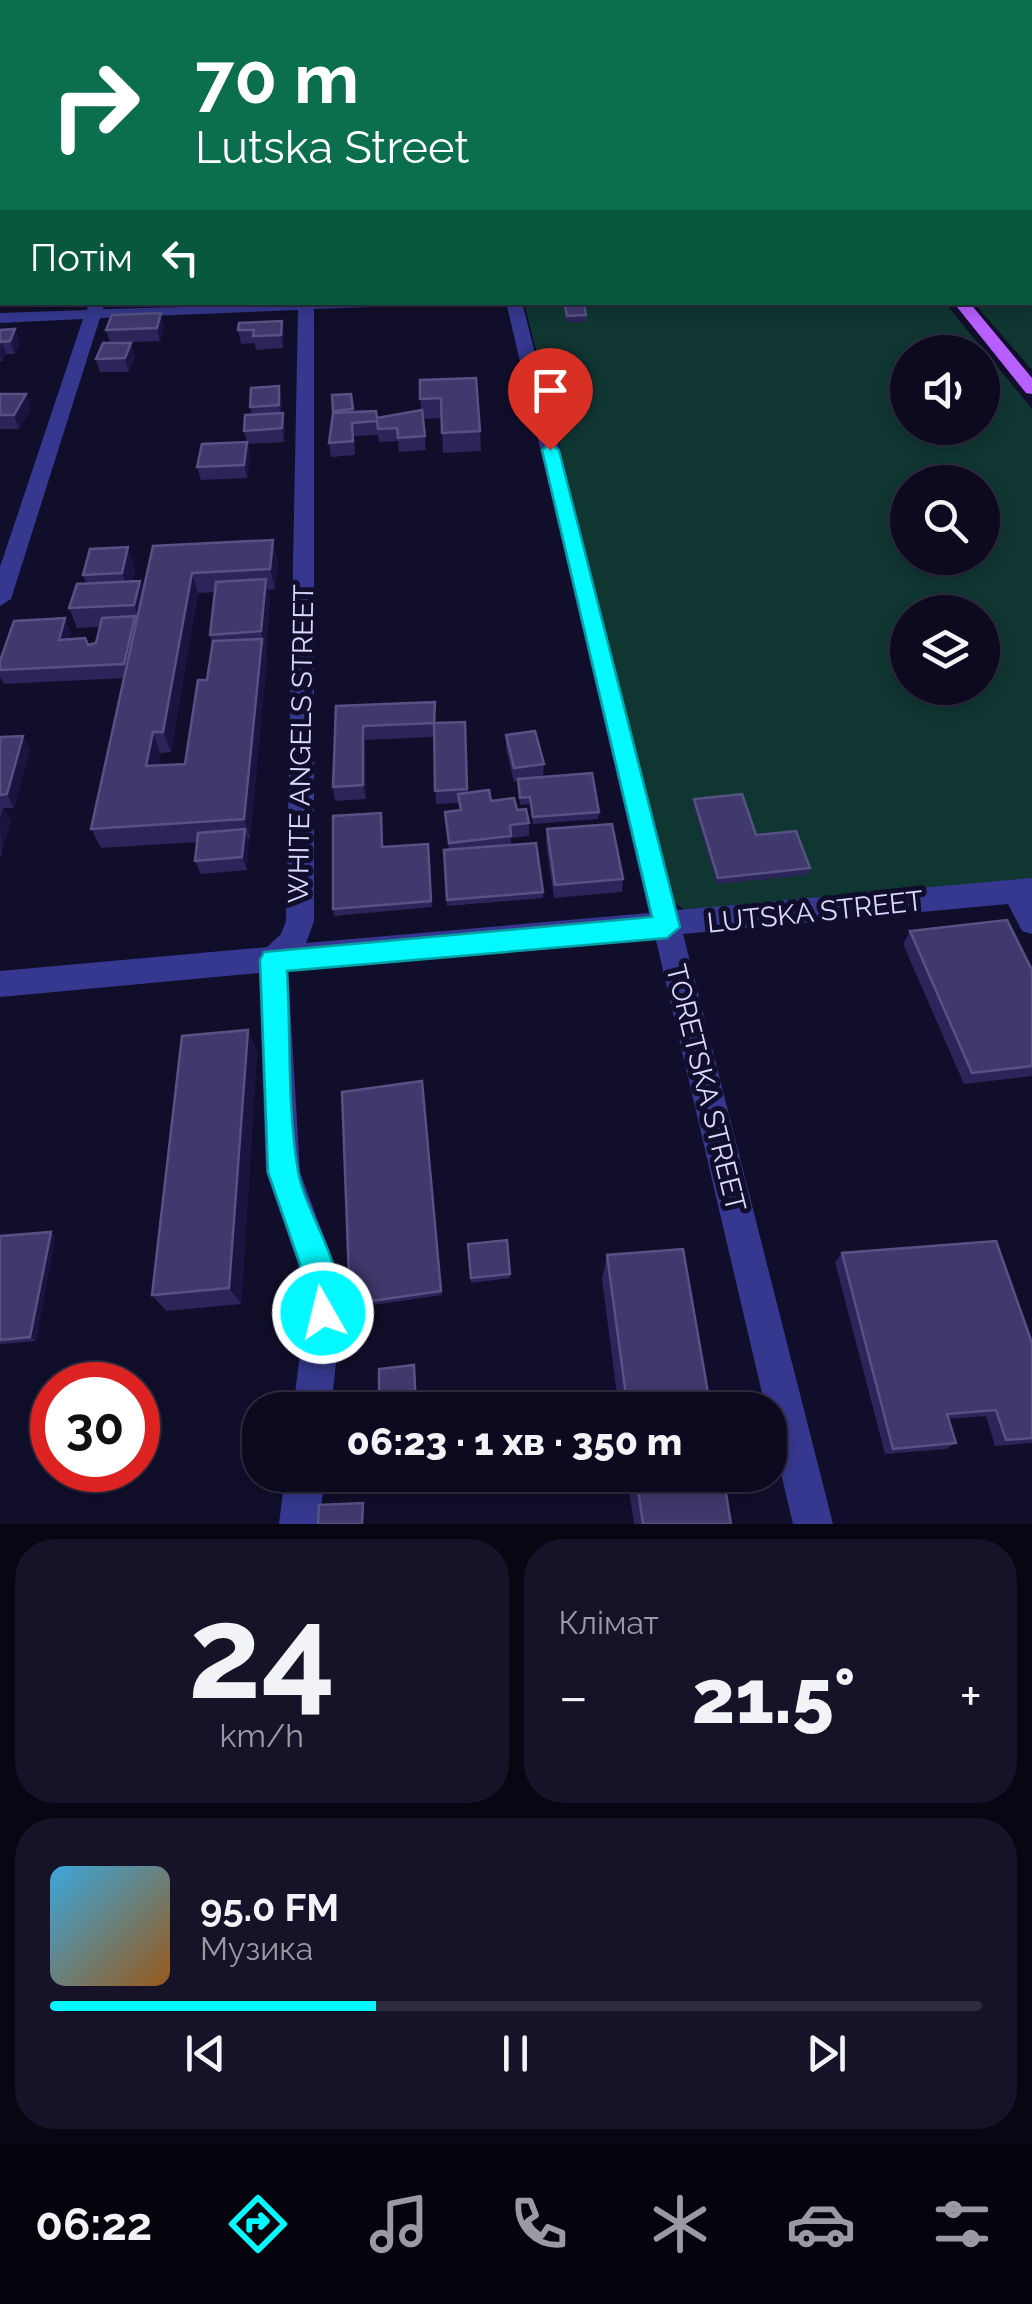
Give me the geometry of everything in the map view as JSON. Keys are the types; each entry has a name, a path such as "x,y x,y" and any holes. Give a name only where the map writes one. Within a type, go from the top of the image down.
{"main road":[{"path":"962,305 1032,389"}],"street":[{"path":"0,318 94,308 253,305"},
{"name":"WHITE ANGELS STREET","path":"273,960 292,942 300,921 306,305"},
{"name":"TORETSKA STREET","path":"515,305 812,1524"},
{"path":"0,599 6,563 94,308"},
{"path":"1024,891 1032,922"},
{"name":"LUTSKA STREET","path":"0,984 667,927 1024,891"},
{"path":"273,960 283,1172 316,1264 323,1313 314,1392"},
{"path":"299,1524 303,1492"}],"green space":[{"path":"525,305 947,305 971,335 890,335 890,445 1000,445 1000,370 1032,409 1032,879 688,913 673,901"},
{"path":"976,305 1032,305 1032,370"}],"building":[{"path":"584,305 586,315 567,316 565,306"},
{"path":"161,313 157,328 106,330 112,315"},
{"path":"282,321 281,335 253,336 254,330 238,330 239,323"},
{"path":"15,329 10,341 0,342 0,330"},
{"path":"103,343 131,343 125,358 96,359"},
{"path":"476,378 480,431 442,433 441,398 420,399 420,380"},
{"path":"279,386 279,405 250,407 251,388"},
{"path":"0,394 26,394 14,415 0,415"},
{"path":"351,394 353,409 333,411 332,395"},
{"path":"422,410 425,436 398,438 397,428 378,429 377,421 352,423 353,441 329,443 333,413 376,411 377,418"},
{"path":"283,413 282,428 244,431 245,415"},
{"path":"247,442 244,465 197,467 202,444"},
{"path":"273,540 270,569 192,573 163,732 153,732 146,766 185,764 198,680 207,680 213,641 262,639 244,819 91,829 153,546"},
{"path":"128,547 122,573 83,575 90,549"},
{"path":"266,579 261,631 210,635 216,582"},
{"path":"140,581 134,605 69,608 77,584"},
{"path":"135,616 124,664 0,670 14,621 65,618 59,640 85,638 88,645 96,643 102,618"},
{"path":"435,702 434,723 363,726 363,785 333,787 336,706"},
{"path":"465,722 467,789 435,791 434,723"},
{"path":"535,731 544,764 514,768 506,735"},
{"path":"23,736 7,794 0,795 0,737"},
{"path":"592,773 599,812 533,817 530,797 520,798 518,779"},
{"path":"489,790 491,801 514,798 517,810 526,809 529,823 510,825 511,836 449,843 445,812 461,810 458,794"},
{"path":"742,794 756,835 796,831 810,868 718,878 694,799"},
{"path":"381,813 382,847 428,844 431,901 333,909 333,816"},
{"path":"612,824 623,879 555,885 547,829"},
{"path":"245,829 242,857 195,861 198,833"},
{"path":"536,843 543,892 447,900 444,850"},
{"path":"1007,920 1032,970 1032,1066 972,1073 910,931"},
{"path":"248,1030 229,1288 152,1295 182,1036"},
{"path":"422,1081 441,1291 350,1304 342,1092"},
{"path":"51,1232 30,1337 0,1340 0,1236"},
{"path":"507,1240 510,1274 471,1278 468,1244"},
{"path":"996,1241 1032,1343 1032,1438 1006,1440 996,1410 947,1414 956,1443 893,1449 842,1253"},
{"path":"683,1249 708,1392 626,1392 607,1255"},
{"path":"414,1365 415,1392 379,1392 379,1369"},
{"path":"638,1492 726,1492 731,1524 643,1524"},
{"path":"363,1503 362,1524 318,1524 319,1505"}],"route":[{"path":"323,1313 316,1264 301,1212 283,1172 273,960 667,927 550,450"}]}
